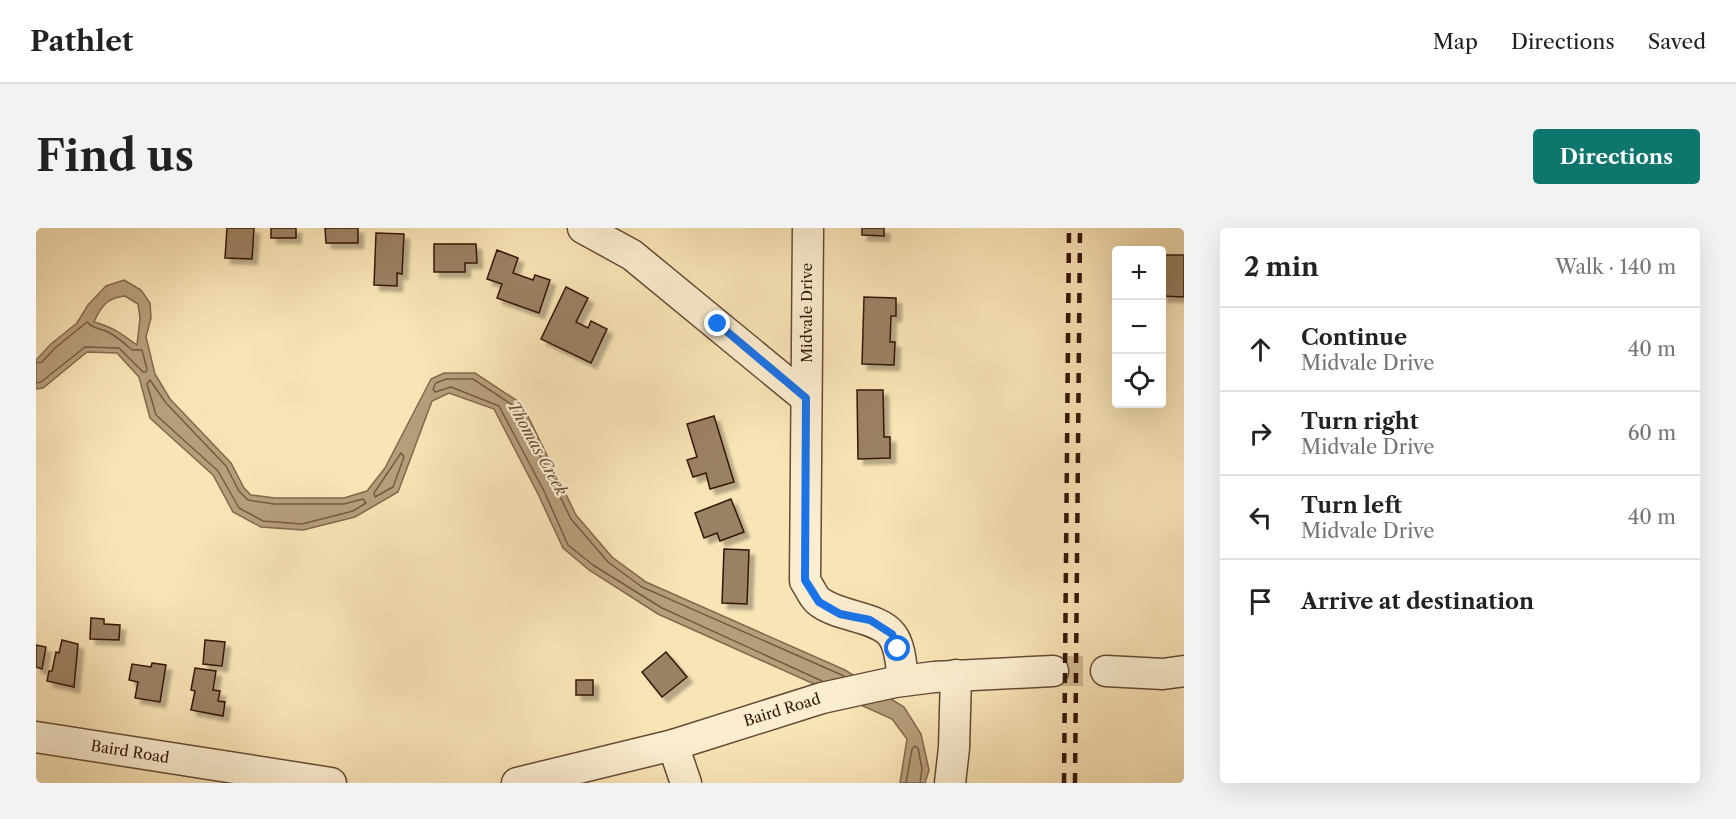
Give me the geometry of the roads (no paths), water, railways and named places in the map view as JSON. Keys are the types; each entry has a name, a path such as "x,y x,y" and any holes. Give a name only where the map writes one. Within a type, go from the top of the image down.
{"street":[{"name":"Midvale Drive","path":"583,228 641,262 806,398"},
{"name":"Midvale Drive","path":"808,228 805,580 819,602 840,614 870,620 892,634 898,649 899,681"},
{"path":"1106,670 1177,674"},
{"name":"Baird Road","path":"517,783 673,745 822,698 899,681 956,675 1053,671"},
{"path":"950,783 956,712 956,675"},
{"name":"Baird Road","path":"36,737 243,777 331,783"},
{"path":"673,745 686,783"}],"water":[{"name":"Thomas Creek","path":"124,280 141,290 150,303 151,318 146,337 155,374 170,399 231,463 244,488 251,495 275,498 344,498 367,491 385,468 431,379 444,373 475,373 522,404 576,515 612,557 646,582 845,670 904,707 921,734 929,770 925,783 900,783 907,739 892,719 658,614 589,570 563,548 494,409 449,393 432,401 398,492 355,517 303,530 261,527 233,512 213,475 150,418 139,377 117,353 87,352 43,388 36,389 36,360 51,344 77,323 88,305 106,286","holes":["125,296 138,304 140,318 137,345 112,329 94,322 99,311 109,301"]}],"tunnel":[{"path":"1053,671 1106,671"}],"railway":[{"path":"1064,783 1069,228"},
{"path":"1075,783 1080,228"}]}
